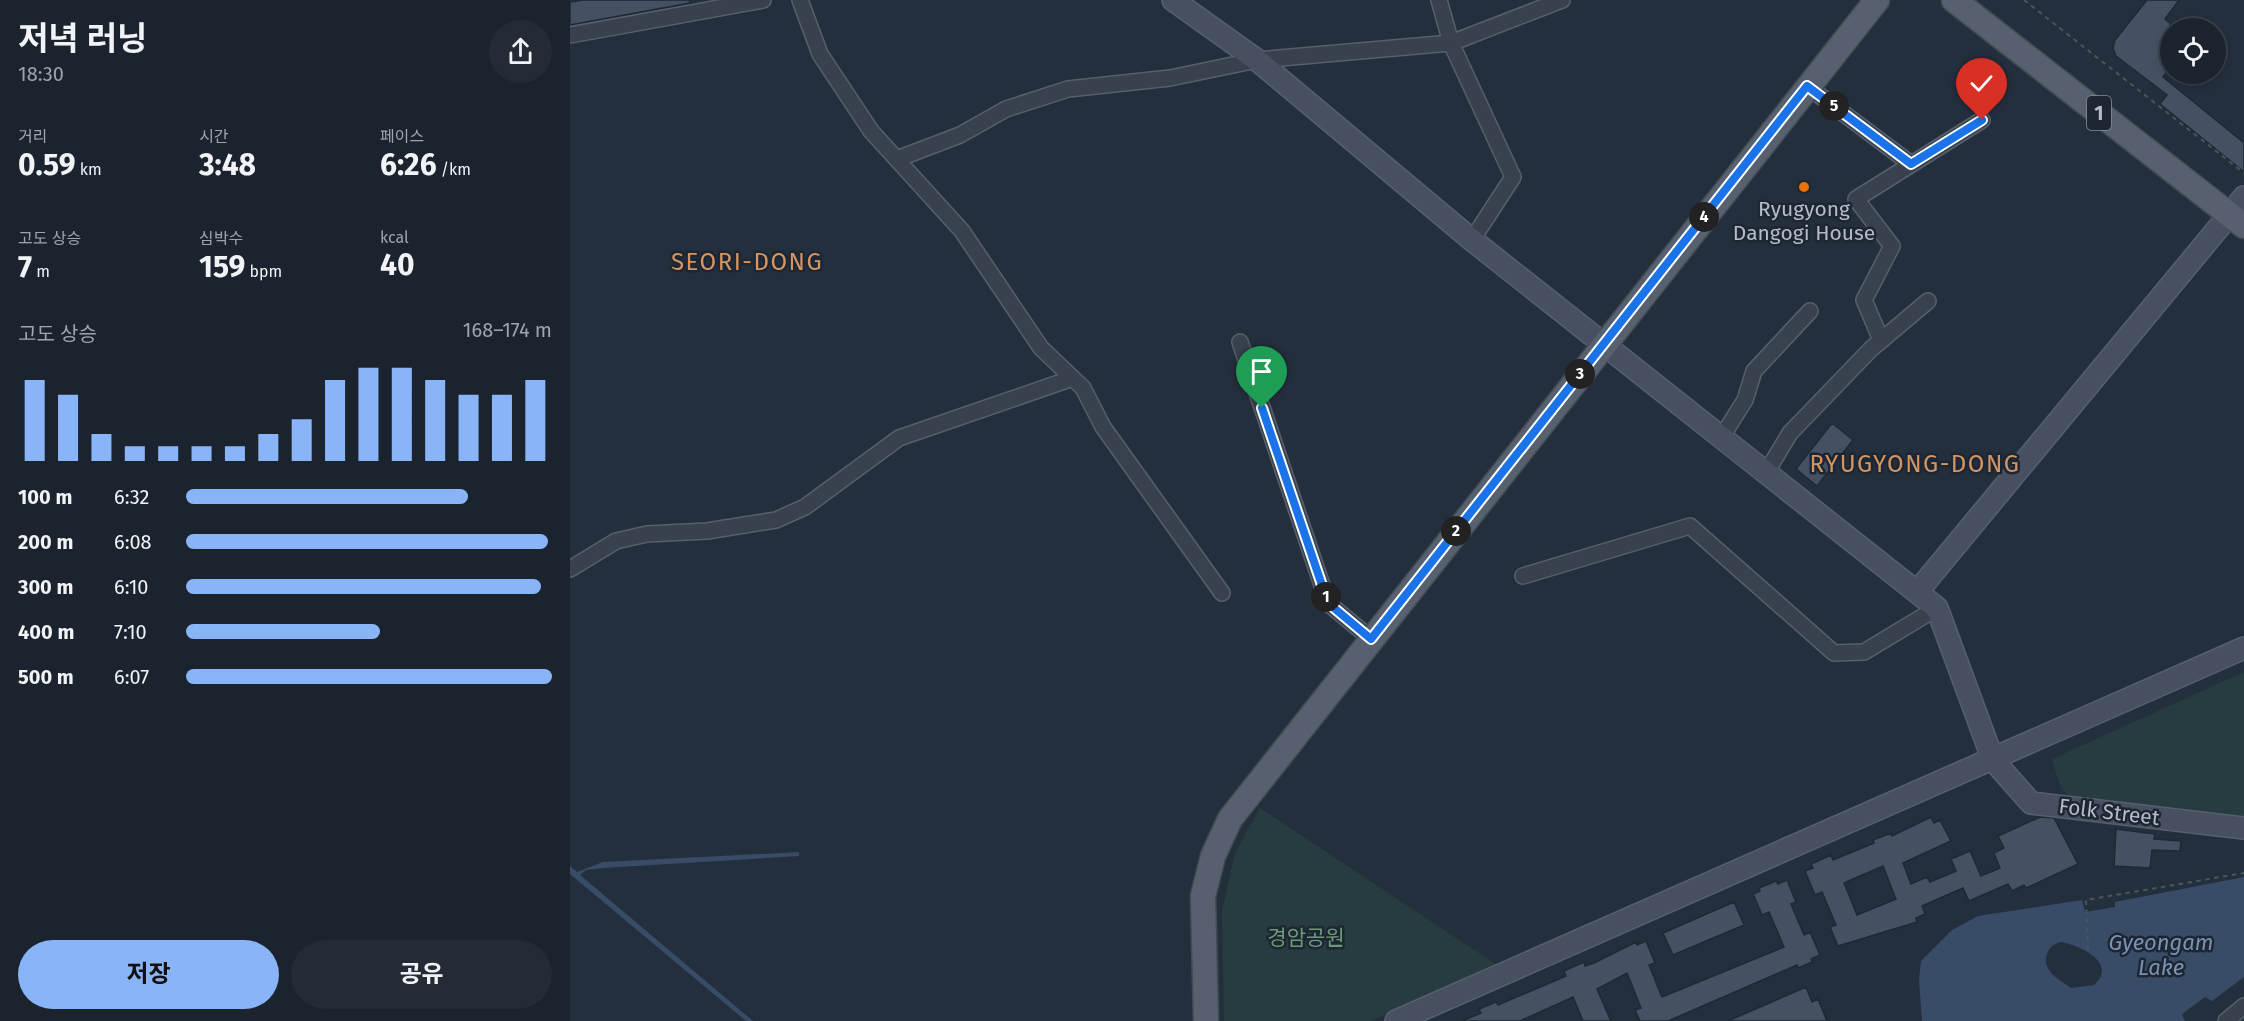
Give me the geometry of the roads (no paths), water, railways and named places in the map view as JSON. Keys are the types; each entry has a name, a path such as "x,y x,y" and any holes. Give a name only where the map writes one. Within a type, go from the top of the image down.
{"main road":[{"path":"1206,1021 1203,896 1213,856 1230,819 1877,0"},
{"name":"1","path":"1954,0 2239,212"}],"street":[{"path":"570,35 763,0"},
{"path":"800,0 820,54 871,131 962,231 1041,348 1083,388 1103,427 1222,593"},
{"path":"1173,0 1257,60 1472,240 1937,608 1993,760"},
{"path":"1439,0 1450,43 1513,177 1472,240"},
{"path":"897,159 960,135 1006,109 1068,89 1170,78 1257,60 1450,43 1562,0"},
{"path":"1807,86 1911,164"},
{"path":"1881,340 1864,300 1892,246 1856,200 1982,120"},
{"path":"1917,592 2239,212"},
{"path":"1766,473 1791,433 1881,340 1928,301"},
{"path":"1721,438 1745,400 1754,371 1810,311"},
{"path":"1240,342 1328,603 1371,639"},
{"path":"570,569 616,541 647,534 707,531 776,520 805,507 899,438 1073,378"},
{"path":"1523,576 1690,526 1834,653 1864,652 1937,608"},
{"path":"1396,1021 2244,648"},
{"name":"Folk Street","path":"1993,760 2031,803 2244,828"},
{"path":"2226,1021 2244,1006"}],"water":[{"path":"799,852 799,856 602,868 586,870 580,875 753,1021 746,1021 570,874 570,866 577,872 603,862"},
{"name":"Gyeongam Lake","path":"2244,877 2244,977 2212,1001 2205,997 2182,1014 2185,1021 1922,1021 1919,979 1921,961 1952,930 1978,916 2082,900 2085,912 2115,907 2115,902","holes":["2061,942 2094,956 2099,963 2102,969 2094,985 2071,988 2049,970 2046,960 2049,949"]}],"place":[{"name":"Ryugyong Dangogi House","path":"1804,187"}],"district":[{"name":"SEORI-DONG","path":"747,262"},
{"name":"RYUGYONG-DONG","path":"1915,464"}],"park label":[{"name":"경암공원","path":"1306,938"}]}
